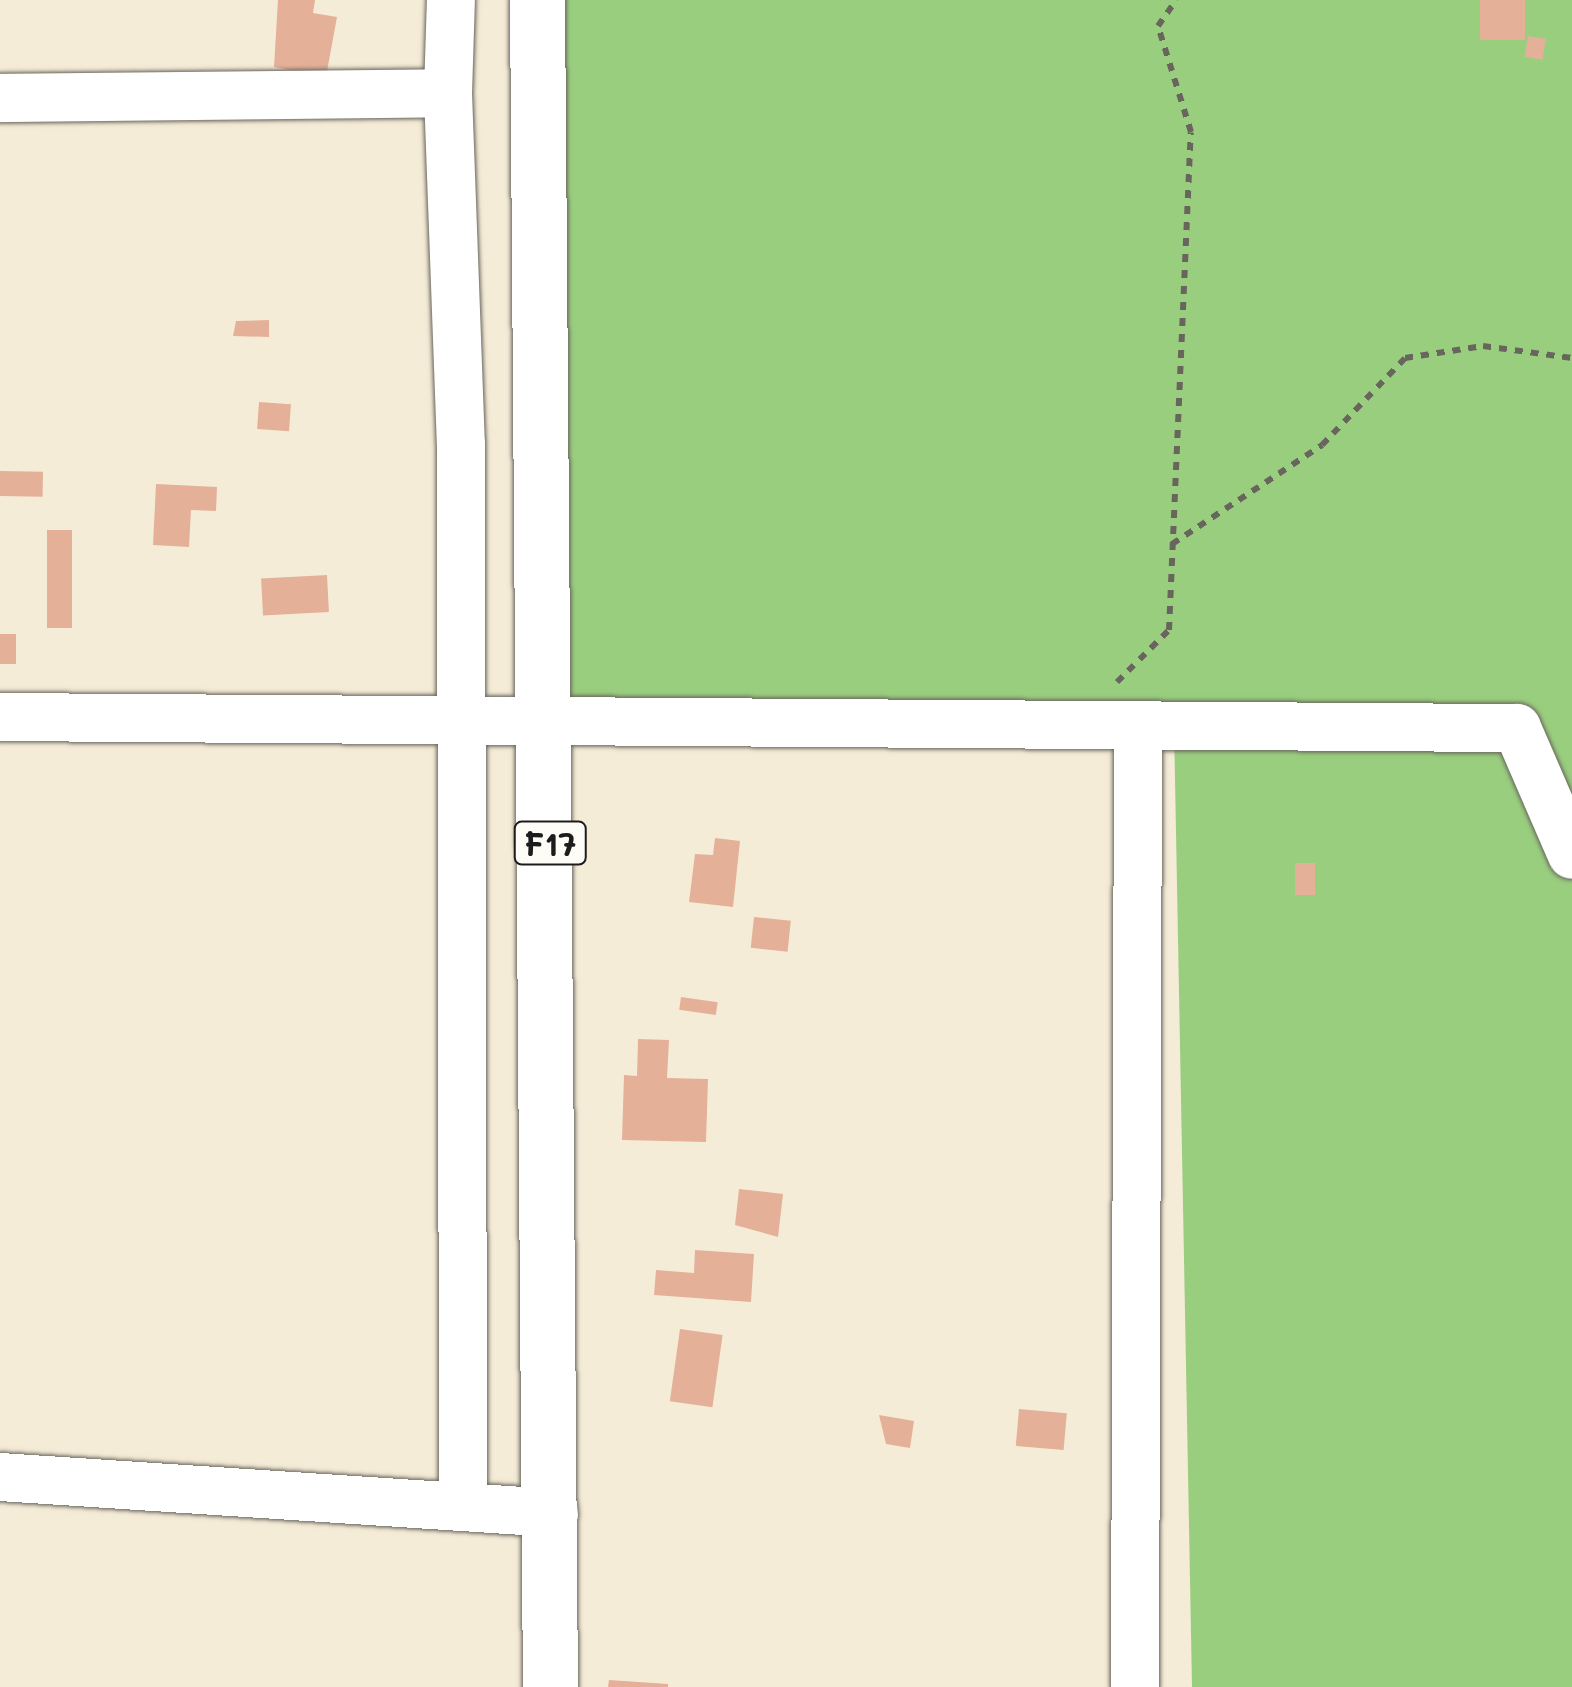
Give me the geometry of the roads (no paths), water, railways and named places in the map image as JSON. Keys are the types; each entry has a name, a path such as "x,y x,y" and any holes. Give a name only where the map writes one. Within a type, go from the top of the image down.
{"highway":[{"name":"F17","path":"537,0 549,714 554,1513 550,1687"}],"street":[{"path":"450,0 448,93 462,714 463,1503"},
{"path":"0,98 448,93"},
{"path":"0,717 549,714 931,730 1138,726 1517,728 1572,855"},
{"path":"1136,1687 1138,726"},
{"path":"0,1478 463,1503 554,1513"}]}
